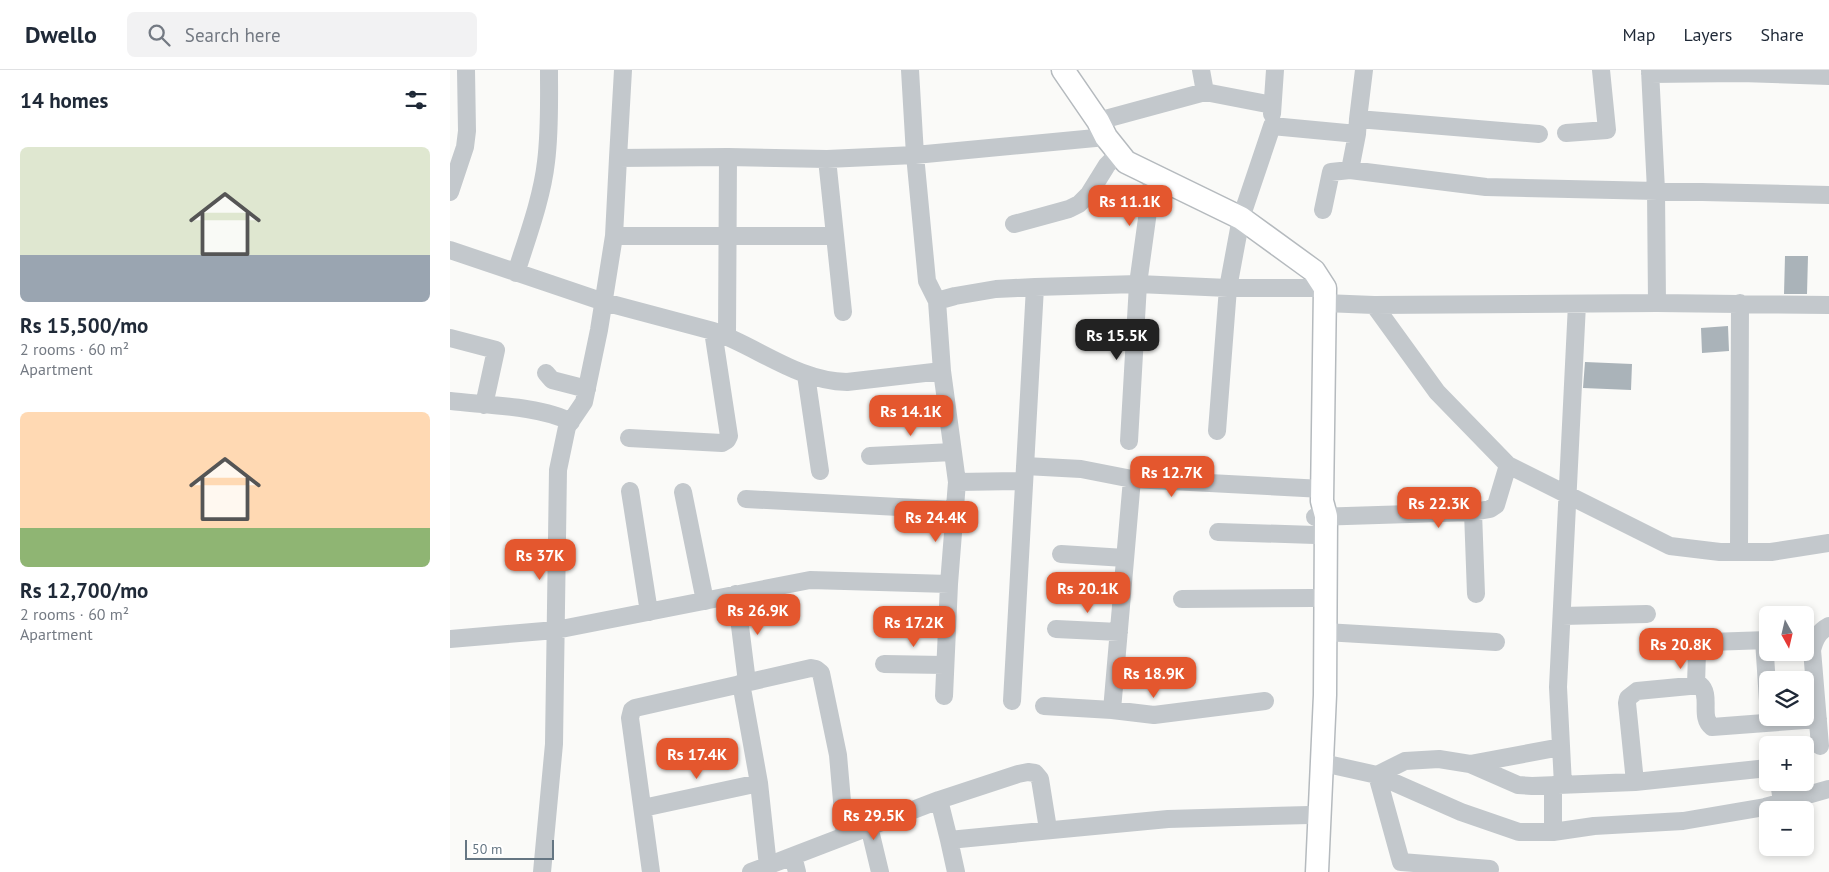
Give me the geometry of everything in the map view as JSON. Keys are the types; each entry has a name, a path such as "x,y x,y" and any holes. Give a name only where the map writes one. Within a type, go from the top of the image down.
{"main road":[{"path":"1063,70 1126,162 1241,218 1314,271 1325,296 1320,512 1313,598 1323,763 1317,872"},
{"path":"1306,872 1312,749 1325,632 1320,512"}],"street":[{"path":"450,192 466,147 466,70"},
{"path":"516,273 534,215 546,164 549,127 549,70"},
{"path":"542,872 554,744 558,470 567,428 584,402 604,302 614,236 623,70"},
{"path":"910,70 915,155 927,281 937,301 942,371 957,482 944,665 944,696"},
{"path":"1201,70 1205,92"},
{"path":"1217,431 1228,288 1241,218 1271,130 1275,70"},
{"path":"1350,170 1364,70"},
{"path":"1566,134 1607,130 1601,70"},
{"path":"1657,303 1656,190 1650,72 1829,76"},
{"path":"618,158 728,157 827,159 915,155 1108,137 1205,92 1272,105"},
{"path":"1271,130 1272,126 1357,126 1539,134"},
{"path":"1014,224 1069,209 1079,204 1089,194 1107,166 1108,137"},
{"path":"629,438 722,443 729,436 720,333 727,236 728,157"},
{"path":"827,159 843,312"},
{"path":"1323,210 1331,172 1350,170 1486,187 1829,195"},
{"path":"1129,441 1138,284 1154,175"},
{"path":"614,236 835,236"},
{"path":"450,250 604,302 720,333 806,375 831,382 847,382 942,371"},
{"path":"937,301 996,289 1138,284 1228,288 1325,296 1374,305 1657,303 1829,305"},
{"path":"1012,701 1034,287"},
{"path":"1553,832 1562,747 1558,687 1577,304"},
{"path":"1739,552 1740,304"},
{"path":"1374,305 1438,392 1508,465 1670,546 1720,552 1771,552 1829,543"},
{"path":"450,338 496,350 484,405"},
{"path":"546,374 552,380 587,389"},
{"path":"806,375 820,471"},
{"path":"450,401 543,412 561,416 571,422"},
{"path":"870,456 953,452"},
{"path":"957,482 1024,474 1081,470 1320,512 1473,512 1496,506 1508,465"},
{"path":"1112,710 1132,480"},
{"path":"630,491 649,612"},
{"path":"683,492 705,601"},
{"path":"746,499 955,510"},
{"path":"1218,532 1320,512"},
{"path":"1473,512 1476,594"},
{"path":"1061,554 1125,558"},
{"path":"450,639 556,630 810,580 949,584"},
{"path":"736,594 744,683 758,783 760,869 795,864 845,836 939,800 1018,774 1035,773 1040,779 1048,829"},
{"path":"1182,599 1313,598"},
{"path":"1562,616 1647,614"},
{"path":"1056,629 1119,632"},
{"path":"1325,632 1496,642"},
{"path":"1817,634 1812,650 1820,746"},
{"path":"1696,685 1697,652 1702,645 1709,642 1759,640"},
{"path":"884,664 944,665"},
{"path":"651,872 630,718 632,710 811,668 821,673 838,755 845,836"},
{"path":"1635,782 1627,703 1628,698 1637,692 1696,685 1703,687 1706,720 1712,727 1759,721"},
{"path":"1044,706 1112,710 1154,715 1265,701"},
{"path":"1814,719 1818,719"},
{"path":"1470,764 1562,747"},
{"path":"1377,775 1405,761 1439,759 1470,764 1518,785 1635,782 1759,769"},
{"path":"1323,763 1377,775 1488,822 1519,832 1553,832 1594,826 1691,820 1759,807"},
{"path":"1377,775 1402,867 1490,869"},
{"path":"643,808 758,783"},
{"path":"1786,801 1829,789"},
{"path":"939,800 956,872"},
{"path":"949,840 1168,819 1309,815"},
{"path":"870,826 880,872"}],"building":[{"path":"1785,256 1808,256 1807,294 1784,294"},
{"path":"1728,326 1729,351 1702,353 1701,328"},
{"path":"1585,362 1632,364 1631,390 1583,388"}]}
